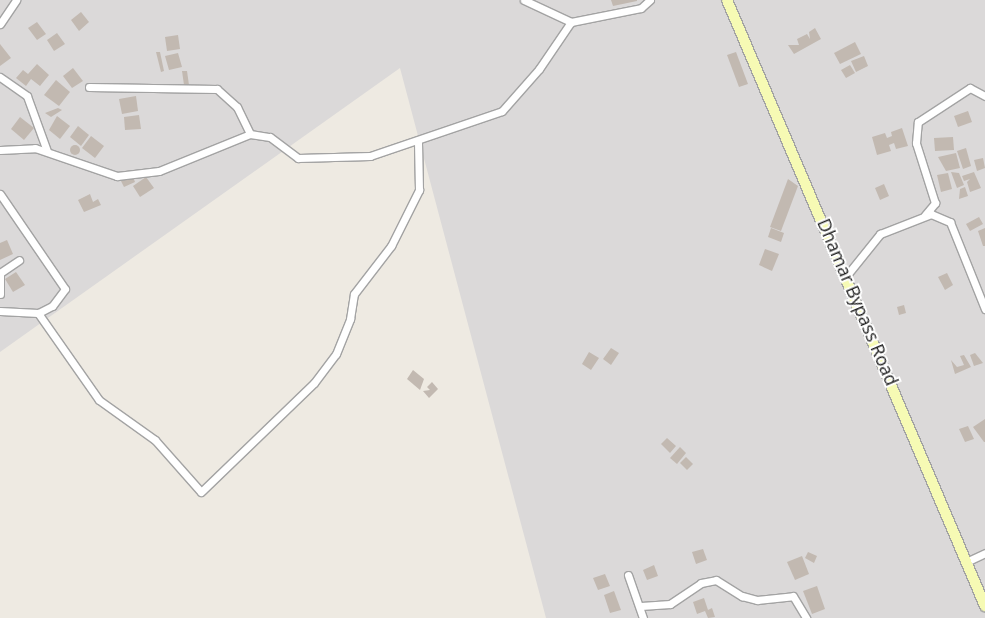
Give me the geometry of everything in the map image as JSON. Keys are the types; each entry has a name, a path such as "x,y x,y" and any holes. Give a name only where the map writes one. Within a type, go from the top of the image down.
{"main road":[{"name":"Dhamar Bypass Road","path":"727,0 847,275 985,606"}],"street":[{"path":"0,24 16,0"},
{"path":"524,0 571,22 641,8 650,0"},
{"path":"0,150 47,150 117,176 159,171 250,134 270,137 298,158 370,156 418,142 502,110 539,69 571,22"},
{"path":"0,77 27,96 47,150"},
{"path":"89,87 217,89 237,107 250,134"},
{"path":"924,216 935,203 916,143 918,122 970,88 985,96"},
{"path":"38,313 99,400 156,440 201,492 314,383 336,354 350,319 354,294 391,246 419,190 418,142"},
{"path":"0,194 65,289 52,306 38,313 0,311"},
{"path":"847,275 880,234 931,214 950,222 985,309"},
{"path":"0,294 0,273 19,260"},
{"path":"966,562 985,553"},
{"path":"628,575 641,606 643,618"},
{"path":"641,606 670,604 701,583 716,580 742,596 757,600 792,596 806,618"}],"shaded area":[{"path":"0,0 985,0 985,618 546,618 400,68 0,352"}],"building":[{"path":"611,0 637,0 637,1 613,6"},
{"path":"81,12 89,22 79,31 71,20"},
{"path":"37,22 46,34 37,40 28,28"},
{"path":"815,28 821,39 794,54 788,45 799,45 797,39 807,34 810,39 809,32"},
{"path":"57,33 65,44 54,51 47,40"},
{"path":"178,35 180,49 167,51 165,37"},
{"path":"855,42 861,54 840,64 834,53"},
{"path":"0,44 11,58 0,66"},
{"path":"156,52 160,52 164,71 161,72"},
{"path":"736,52 748,84 739,87 727,55"},
{"path":"178,53 182,67 169,70 165,56"},
{"path":"864,56 868,66 856,72 851,61"},
{"path":"37,64 49,75 40,86 31,79 26,86 16,78 23,70 28,74"},
{"path":"850,65 855,73 846,78 841,70"},
{"path":"73,68 83,81 72,88 63,76"},
{"path":"182,71 187,71 189,85 184,85"},
{"path":"56,80 70,92 59,106 44,95"},
{"path":"136,96 138,111 122,114 119,99"},
{"path":"58,108 62,110 51,117 45,113"},
{"path":"968,111 972,122 958,127 954,116"},
{"path":"139,115 141,129 125,130 124,117"},
{"path":"57,116 70,126 60,139 49,130"},
{"path":"20,117 34,128 24,140 11,129"},
{"path":"78,126 89,135 81,146 70,137"},
{"path":"902,128 908,146 896,149 894,143 889,145 891,151 877,155 872,137 885,133 887,138 892,136 891,132"},
{"path":"91,136 104,146 95,158 82,148"},
{"path":"953,137 954,150 935,151 934,138"},
{"path":"73,145 77,145 80,150 77,155 73,155 70,152 70,148"},
{"path":"966,148 971,166 963,169 957,151"},
{"path":"956,153 960,168 946,171 938,157"},
{"path":"983,158 985,168 977,171 974,160"},
{"path":"951,172 959,173 964,185 957,188"},
{"path":"974,172 981,188 970,192 967,182 970,179 964,181 962,176"},
{"path":"948,173 952,189 941,192 937,175"},
{"path":"133,177 135,182 124,187 121,181"},
{"path":"146,177 154,188 140,197 133,186"},
{"path":"788,179 798,186 781,231 770,227"},
{"path":"884,184 889,196 880,200 875,188"},
{"path":"965,187 968,196 959,199 960,189"},
{"path":"90,194 93,202 98,199 101,205 84,212 78,200"},
{"path":"979,217 983,224 970,231 966,224"},
{"path":"771,228 784,233 781,242 768,237"},
{"path":"985,228 985,246 983,246 978,231"},
{"path":"7,240 13,254 0,260 0,243"},
{"path":"765,249 779,254 772,271 759,265"},
{"path":"16,272 25,285 13,292 5,279"},
{"path":"947,273 953,285 945,290 938,277"},
{"path":"904,305 906,313 899,315 897,307"},
{"path":"611,348 619,353 611,365 603,359"},
{"path":"589,352 599,358 591,370 582,364"},
{"path":"975,353 983,363 974,366 970,355"},
{"path":"964,355 971,367 955,374 951,360 957,367 964,365 960,356"},
{"path":"413,370 424,379 420,390 407,379"},
{"path":"432,382 438,389 429,398 423,391 430,390 427,387"},
{"path":"985,419 985,442 984,442 973,427"},
{"path":"968,426 974,439 965,442 959,429"},
{"path":"667,438 676,446 670,453 661,444"},
{"path":"680,447 686,453 677,464 670,458"},
{"path":"686,457 693,464 687,470 680,463"},
{"path":"703,549 707,560 696,564 692,552"},
{"path":"808,552 817,556 814,563 805,558"},
{"path":"802,556 809,574 795,580 787,562"},
{"path":"654,565 658,576 647,580 643,570"},
{"path":"605,574 610,586 598,590 593,578"},
{"path":"817,586 825,609 812,614 803,591"},
{"path":"614,591 621,610 610,613 604,595"},
{"path":"704,598 708,610 712,608 715,617 708,618 705,611 697,614 693,602"}]}
